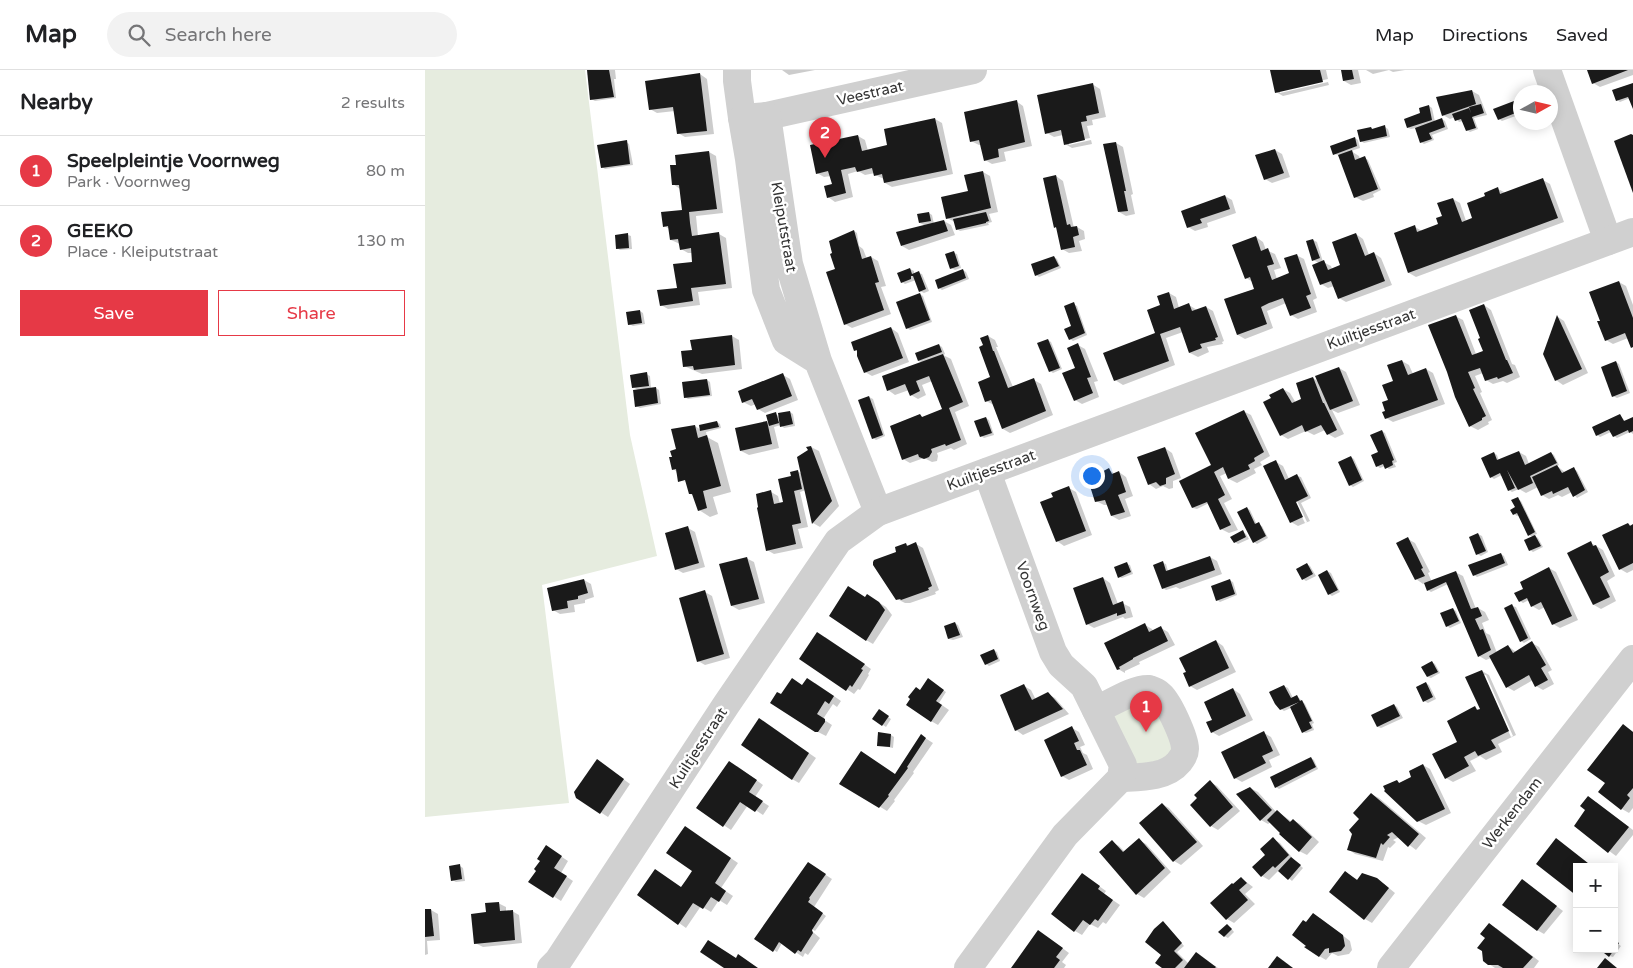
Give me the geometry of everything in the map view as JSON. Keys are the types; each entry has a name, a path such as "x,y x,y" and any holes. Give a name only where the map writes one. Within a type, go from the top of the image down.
{"street":[{"name":"Kleiputstraat","path":"737,70 737,81 754,117 789,264 818,361 878,512"},
{"name":"Veestraat","path":"754,117 973,70"},
{"path":"1547,70 1608,241"},
{"name":"Kuiltjesstraat","path":"556,966 726,705 838,541 878,512 1633,232"},
{"name":"Voornweg","path":"987,472 1053,652 1061,665 1084,686 1123,765 1121,778"},
{"name":"Werkendam","path":"1391,968 1633,659"},
{"path":"968,968 1065,835 1121,778 1148,777 1171,769 1178,764 1183,756 1185,748 1183,738 1166,702 1160,694 1142,689 1096,710"}],"shaded area":[{"path":"425,70 585,70 630,435 657,556 542,585 569,803 425,817"},
{"path":"1157,699 1176,758 1133,765 1113,720 1117,707"}],"building":[{"path":"587,70 609,70 614,97 590,100"},
{"path":"1270,70 1320,70 1323,82 1275,93"},
{"path":"1341,70 1352,70 1354,79 1343,81"},
{"path":"1587,70 1628,70 1592,84"},
{"path":"700,73 707,131 677,134 673,107 649,110 645,81"},
{"path":"1093,83 1099,113 1086,116 1087,121 1081,122 1085,140 1064,145 1061,130 1045,134 1037,95"},
{"path":"1633,83 1633,109 1628,97 1616,101 1612,90"},
{"path":"1472,90 1476,104 1442,116 1436,97"},
{"path":"1017,100 1025,142 998,149 999,157 984,161 979,140 970,142 964,112"},
{"path":"1513,101 1513,114 1498,120 1493,109"},
{"path":"1481,104 1484,113 1472,117 1476,128 1466,131 1461,119 1455,121 1452,114 1469,108 1471,113 1469,107"},
{"path":"1429,105 1432,120 1407,128 1404,119 1420,113 1419,108"},
{"path":"935,118 947,170 884,183 882,174 874,176 872,168 857,172 855,167 841,170 846,193 827,198 824,186 832,184 828,171 816,174 810,145 858,135 862,151 887,145 884,129"},
{"path":"1442,118 1445,127 1429,133 1432,139 1420,143 1415,128"},
{"path":"1385,125 1387,136 1360,142 1357,130 1371,127 1372,129"},
{"path":"1631,134 1633,135 1633,193 1614,141"},
{"path":"1355,137 1357,146 1333,155 1330,146"},
{"path":"627,140 630,164 601,168 597,145"},
{"path":"1116,142 1128,211 1118,212 1103,144"},
{"path":"1275,149 1284,173 1264,180 1255,155"},
{"path":"1352,150 1355,160 1365,156 1378,189 1354,198 1338,155"},
{"path":"709,151 717,209 689,212 690,223 692,236 719,232 726,284 691,288 693,301 660,306 657,290 677,288 673,264 692,262 691,248 680,250 678,239 670,240 668,226 663,227 661,212 682,210 679,185 672,185 670,165 676,165 675,155"},
{"path":"983,171 991,208 946,219 941,197 968,191 964,175"},
{"path":"1056,175 1067,225 1070,224 1071,227 1077,226 1079,235 1073,237 1075,247 1061,250 1043,178"},
{"path":"1543,178 1558,218 1408,273 1394,233 1415,225 1417,232 1438,224 1436,218 1442,216 1437,203 1453,198 1462,222 1472,218 1467,203 1485,196 1484,193 1498,187 1500,194"},
{"path":"1225,195 1230,209 1200,219 1202,223 1187,228 1181,211"},
{"path":"929,212 931,221 919,223 917,214"},
{"path":"986,212 989,221 986,223 956,230 953,219"},
{"path":"944,220 948,231 901,246 896,232"},
{"path":"854,230 862,259 871,256 879,282 875,283 884,310 844,325 826,272 835,269 830,254 832,253 829,241"},
{"path":"628,233 629,248 616,249 615,235"},
{"path":"1356,233 1365,256 1374,252 1385,281 1338,299 1331,281 1320,285 1312,265 1324,260 1328,270 1340,265 1332,242"},
{"path":"1256,236 1261,251 1268,248 1274,264 1267,266 1272,280 1289,273 1284,258 1297,254 1311,294 1306,296 1311,308 1290,316 1283,298 1269,303 1261,307 1267,324 1237,335 1224,299 1254,289 1250,277 1245,279 1232,245"},
{"path":"1313,239 1320,258 1312,261 1306,241"},
{"path":"954,251 959,266 950,269 945,254"},
{"path":"1054,256 1059,266 1035,276 1031,264"},
{"path":"910,268 912,274 919,271 926,289 919,292 913,276 911,276 911,279 901,283 897,273"},
{"path":"963,269 966,278 938,289 935,280"},
{"path":"1619,281 1633,318 1633,347 1631,348 1625,333 1605,341 1589,292"},
{"path":"1169,292 1174,309 1189,303 1192,311 1206,306 1218,337 1215,338 1216,340 1200,344 1202,348 1189,353 1180,327 1160,334 1169,361 1114,381 1103,353 1155,333 1147,310 1160,305 1157,296"},
{"path":"920,293 930,320 906,329 896,302"},
{"path":"1074,302 1085,333 1069,340 1064,329 1071,326 1064,306"},
{"path":"1484,304 1513,373 1498,379 1497,377 1485,381 1480,368 1468,372 1475,388 1473,389 1486,416 1469,427 1455,397 1428,325 1456,315 1472,355 1483,351 1469,310"},
{"path":"640,310 642,323 628,325 626,312"},
{"path":"1557,315 1582,369 1555,381 1543,354"},
{"path":"891,327 903,358 864,373 857,356 857,350 854,351 851,342"},
{"path":"732,335 735,365 694,370 693,366 683,367 681,351 692,350 690,340"},
{"path":"988,335 1008,388 1034,378 1046,411 1002,429 991,400 985,402 978,382 990,377 979,347 983,345 980,338"},
{"path":"1048,339 1060,368 1049,372 1037,343"},
{"path":"1078,343 1091,377 1087,378 1093,393 1074,401 1062,373 1075,368 1067,348"},
{"path":"939,344 942,352 918,361 915,353"},
{"path":"943,354 963,402 949,408 961,440 931,449 932,452 929,457 924,459 919,457 918,454 902,460 890,426 920,414 922,417 942,409 929,376 916,381 920,391 910,396 905,384 887,391 882,376"},
{"path":"1402,360 1408,375 1426,368 1438,400 1385,419 1382,412 1385,411 1382,402 1388,400 1382,385 1393,381 1387,365"},
{"path":"1616,361 1627,391 1612,397 1601,367"},
{"path":"1339,367 1353,401 1330,410 1315,376"},
{"path":"647,372 649,386 632,388 630,375"},
{"path":"783,373 792,396 757,410 752,399 742,403 738,391"},
{"path":"1313,377 1323,403 1337,430 1327,435 1321,425 1305,432 1302,425 1280,436 1263,402 1271,398 1269,395 1283,388 1292,403 1301,399 1296,383"},
{"path":"707,379 710,395 684,398 682,382"},
{"path":"656,387 658,403 635,407 633,390"},
{"path":"869,396 883,435 872,439 858,400"},
{"path":"1244,410 1264,452 1254,458 1255,461 1248,465 1250,469 1228,479 1223,467 1214,472 1225,495 1218,499 1231,525 1220,530 1207,502 1192,508 1179,481 1211,465 1195,433"},
{"path":"790,411 793,424 780,427 778,413"},
{"path":"776,412 779,423 769,426 766,415"},
{"path":"1620,414 1624,421 1633,417 1633,431 1629,433 1628,430 1613,437 1609,430 1596,436 1592,427"},
{"path":"986,417 992,433 980,437 974,421"},
{"path":"717,421 719,427 700,431 699,425"},
{"path":"767,421 772,444 740,451 735,428"},
{"path":"695,425 698,438 707,435 721,486 703,491 707,508 698,511 692,494 689,494 685,480 678,482 676,469 672,470 669,457 672,457 670,451 676,449 671,429"},
{"path":"1382,430 1394,460 1392,461 1393,465 1385,469 1383,464 1376,467 1371,455 1378,452 1370,435"},
{"path":"811,446 832,501 812,524 797,457 808,450 806,447"},
{"path":"1165,447 1175,474 1166,478 1166,484 1160,486 1156,482 1148,485 1137,457"},
{"path":"1519,451 1525,465 1551,452 1557,463 1530,476 1533,483 1518,490 1507,470 1515,488 1508,491 1500,473 1490,478 1481,458 1494,452 1497,460"},
{"path":"1351,456 1362,480 1349,486 1338,462"},
{"path":"1276,460 1285,480 1297,474 1308,496 1296,502 1303,517 1290,523 1263,466"},
{"path":"1557,465 1562,473 1574,467 1585,490 1573,497 1568,487 1553,494 1552,491 1541,496 1532,477"},
{"path":"1109,468 1112,474 1119,471 1126,492 1118,495 1125,512 1111,516 1105,500 1095,502 1089,483 1098,479 1096,475"},
{"path":"798,470 802,489 794,491 801,523 792,525 796,544 766,551 756,494 771,490 774,504 783,502 778,479 791,476 790,472"},
{"path":"1069,486 1086,531 1056,542 1040,502 1053,497 1051,493"},
{"path":"1518,497 1535,532 1528,536 1517,513 1513,515 1510,510 1515,507 1511,500"},
{"path":"1247,507 1255,524 1259,522 1266,536 1253,543 1237,512"},
{"path":"1628,523 1630,526 1633,524 1633,563 1619,570 1602,535"},
{"path":"688,526 699,563 675,570 665,533"},
{"path":"1243,530 1246,537 1234,543 1230,537"},
{"path":"1478,533 1486,551 1476,555 1469,537"},
{"path":"1535,535 1541,546 1529,551 1524,540"},
{"path":"1408,537 1425,576 1415,580 1396,543"},
{"path":"1591,541 1593,546 1596,545 1609,572 1600,577 1610,597 1593,605 1567,553"},
{"path":"916,542 932,586 928,588 929,590 896,600 873,565 873,562 896,552 895,547 906,543 907,546"},
{"path":"1501,553 1505,563 1473,576 1468,565"},
{"path":"1210,556 1215,570 1162,589 1153,565 1163,561 1166,571"},
{"path":"747,557 759,599 731,606 719,564"},
{"path":"1127,562 1131,572 1118,578 1114,567"},
{"path":"1307,563 1313,574 1302,580 1296,569"},
{"path":"1549,567 1572,616 1552,625 1541,602 1531,607 1527,598 1519,602 1514,593 1523,589 1520,582"},
{"path":"1327,570 1338,590 1328,595 1318,575"},
{"path":"1456,571 1471,609 1478,607 1482,616 1475,619 1480,630 1483,629 1491,650 1478,657 1446,582 1427,591 1424,583"},
{"path":"1103,577 1113,605 1123,601 1126,613 1117,616 1117,613 1086,625 1073,588"},
{"path":"584,579 588,593 578,596 578,599 567,601 568,608 552,611 547,588"},
{"path":"1230,579 1235,594 1216,601 1211,586"},
{"path":"848,586 865,597 867,594 879,602 885,610 866,641 829,616"},
{"path":"705,590 724,654 697,662 679,598"},
{"path":"1512,604 1528,638 1520,642 1504,608"},
{"path":"1453,608 1459,621 1446,627 1440,613"},
{"path":"955,622 960,635 948,639 944,626"},
{"path":"1145,623 1149,632 1161,626 1168,641 1133,658 1117,670 1104,643"},
{"path":"817,632 865,664 852,687 850,685 846,691 799,659"},
{"path":"1216,640 1229,668 1189,687 1183,673 1186,672 1179,658"},
{"path":"1532,641 1546,665 1541,668 1548,680 1535,687 1529,675 1506,688 1489,656 1508,645 1513,653"},
{"path":"994,649 998,659 985,665 980,655"},
{"path":"1432,661 1438,672 1427,677 1421,667"},
{"path":"1482,670 1509,731 1491,740 1496,748 1478,756 1475,751 1464,757 1469,766 1445,779 1432,754 1457,742 1447,721 1475,706 1477,710 1480,709 1465,677"},
{"path":"792,678 802,685 807,678 834,696 829,704 825,701 817,714 825,719 818,732 815,732 770,703 777,692 781,694"},
{"path":"928,678 944,690 936,701 942,705 931,722 906,705 910,699 908,697 916,687 920,690"},
{"path":"1426,682 1433,697 1423,702 1416,687"},
{"path":"1024,684 1032,700 1048,692 1063,709 1015,731 1000,695"},
{"path":"1284,685 1291,698 1297,695 1300,701 1302,700 1312,721 1309,722 1312,728 1302,733 1290,707 1299,702 1280,710 1275,704 1269,692"},
{"path":"1233,688 1246,716 1211,733 1206,722 1212,720 1204,702"},
{"path":"1394,704 1400,716 1377,727 1371,715"},
{"path":"879,709 889,716 882,726 872,719"},
{"path":"759,718 809,753 792,780 741,745"},
{"path":"1623,724 1633,732 1633,788 1627,795 1630,798 1621,810 1598,792 1605,783 1587,770"},
{"path":"1072,726 1079,741 1074,743 1077,750 1080,750 1087,765 1061,777 1044,740"},
{"path":"1264,731 1273,751 1262,756 1266,763 1234,779 1221,752"},
{"path":"878,732 891,734 890,747 877,746"},
{"path":"921,734 926,738 908,768 879,808 839,784 861,751 895,774"},
{"path":"1311,757 1316,767 1275,788 1270,777"},
{"path":"597,759 624,779 600,814 576,798 574,792"},
{"path":"729,761 757,780 749,792 763,801 755,812 740,802 723,827 696,808"},
{"path":"1423,764 1445,809 1417,822 1384,791 1383,786 1397,780 1399,783 1411,777 1409,771"},
{"path":"1210,780 1233,807 1210,827 1190,805 1197,798 1194,795"},
{"path":"1250,787 1272,810 1260,821 1236,794"},
{"path":"1371,793 1419,834 1408,847 1392,832 1387,835 1390,837 1383,845 1381,843 1376,858 1347,850 1352,834 1349,830 1359,819 1353,813"},
{"path":"1588,796 1629,827 1608,853 1574,826 1585,810 1580,806"},
{"path":"1162,803 1197,842 1173,862 1139,823"},
{"path":"1277,810 1290,822 1293,819 1312,837 1299,852 1267,820"},
{"path":"685,826 731,858 715,883 726,891 719,902 711,897 703,909 693,903 678,925 637,895 655,869 681,887 686,880 692,871 666,853"},
{"path":"1273,837 1289,855 1275,868 1273,866 1261,877 1252,867 1265,855 1260,849"},
{"path":"1139,838 1165,868 1136,895 1099,852 1112,840 1123,852"},
{"path":"1556,838 1588,863 1573,863 1573,893 1536,864"},
{"path":"546,845 562,856 554,868 567,876 553,898 528,882 536,871 534,869 540,861 537,859"},
{"path":"1291,857 1301,865 1288,880 1278,871"},
{"path":"808,862 826,874 808,902 823,913 801,952 798,950 795,954 779,942 773,952 754,939"},
{"path":"460,864 462,879 451,881 449,866"},
{"path":"1345,871 1357,880 1362,873 1377,878 1389,888 1364,920 1329,892"},
{"path":"1082,873 1100,886 1098,889 1113,900 1098,921 1095,919 1090,925 1083,920 1074,932 1051,914"},
{"path":"1241,877 1247,883 1239,890 1248,900 1226,920 1210,903"},
{"path":"1522,879 1557,906 1537,931 1502,905"},
{"path":"499,902 500,911 513,910 515,940 474,944 471,914 486,912 485,903"},
{"path":"425,909 431,909 434,936 425,937"},
{"path":"1313,913 1343,935 1345,946 1341,951 1329,953 1329,948 1325,949 1319,957 1304,947 1306,946 1292,935 1303,920 1306,922"},
{"path":"1163,921 1182,943 1174,951 1183,960 1175,968 1162,968 1155,963 1161,955 1145,942 1154,929"},
{"path":"1489,923 1533,957 1523,968 1503,968 1498,965 1488,965 1483,961 1482,951 1477,948 1485,938 1480,934"},
{"path":"1227,924 1232,929 1224,937 1218,932"},
{"path":"1038,930 1063,948 1056,957 1060,960 1054,968 1011,968"},
{"path":"708,940 736,958 738,954 758,968 724,968 700,952"},
{"path":"1196,952 1216,967 1184,968"},
{"path":"1604,953 1612,953 1609,957"},
{"path":"1277,956 1293,968 1268,968"},
{"path":"1605,958 1617,968 1597,968"}],"place":[{"name":"GEEKO","path":"825,158"},
{"name":"Speelpleintje Voornweg","path":"1146,732"}]}
